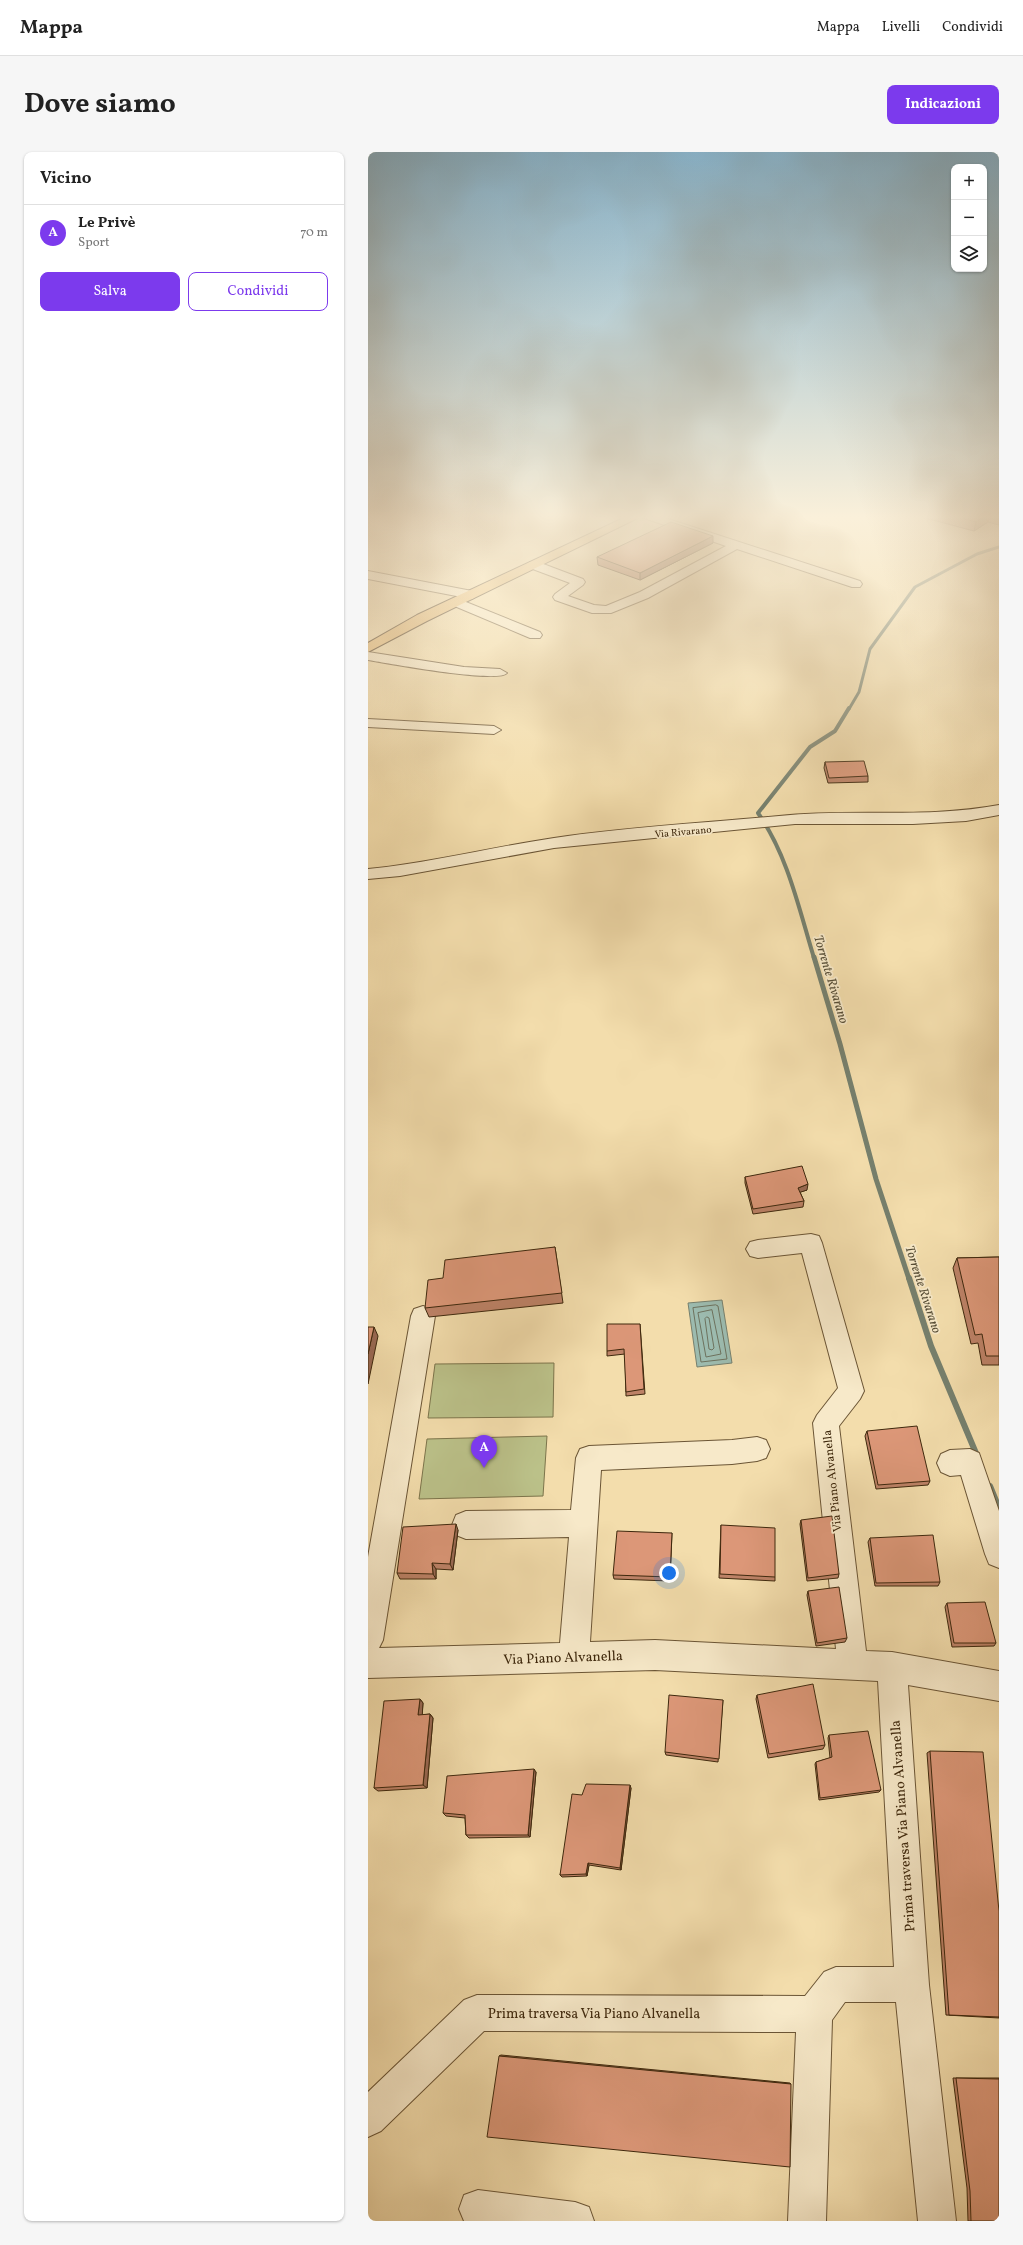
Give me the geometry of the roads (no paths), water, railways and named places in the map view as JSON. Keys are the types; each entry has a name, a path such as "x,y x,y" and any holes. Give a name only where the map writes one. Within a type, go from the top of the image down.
{"main road":[{"path":"370,650 441,611"}],"street":[{"path":"476,611 535,635"},
{"path":"370,650 387,659 464,671 500,674"},
{"path":"368,723 494,730"},
{"name":"Via Rivarano","path":"368,874 400,871 554,843 819,818 921,818 966,816 999,810"},
{"name":"Via Piano Alvanella","path":"758,1249 811,1243 851,1391 826,1423 853,1666"},
{"path":"368,1640 423,1316"},
{"path":"574,1657 589,1458 732,1452 757,1449"},
{"path":"950,1463 970,1462 999,1554"},
{"path":"466,1526 583,1523"},
{"name":"Via Piano Alvanella","path":"368,1663 655,1655 892,1668 999,1686"},
{"name":"Prima traversa Via Piano Alvanella","path":"892,1668 912,1985 937,2221"},
{"path":"808,2221 814,2014 836,1984 912,1985"},
{"name":"Prima traversa Via Piano Alvanella","path":"368,2118 478,2013 814,2014"},
{"path":"478,2210 575,2221"}],"water":[{"path":"722,1300 732,1363 697,1367 688,1303"}],"waterway":[{"name":"Torrente Rivarano","path":"849,709 859,692 870,649 898,611"},
{"name":"Torrente Rivarano","path":"814,958 792,883 777,847 758,813 810,747 835,731 849,708"},
{"name":"Torrente Rivarano","path":"814,957 840,1044 876,1179 909,1279"},
{"name":"Torrente Rivarano","path":"909,1278 931,1346 978,1458"},
{"name":"Torrente Rivarano","path":"990,1486 999,1508"}],"place":[{"name":"Le Privè","path":"484,1468"}]}
